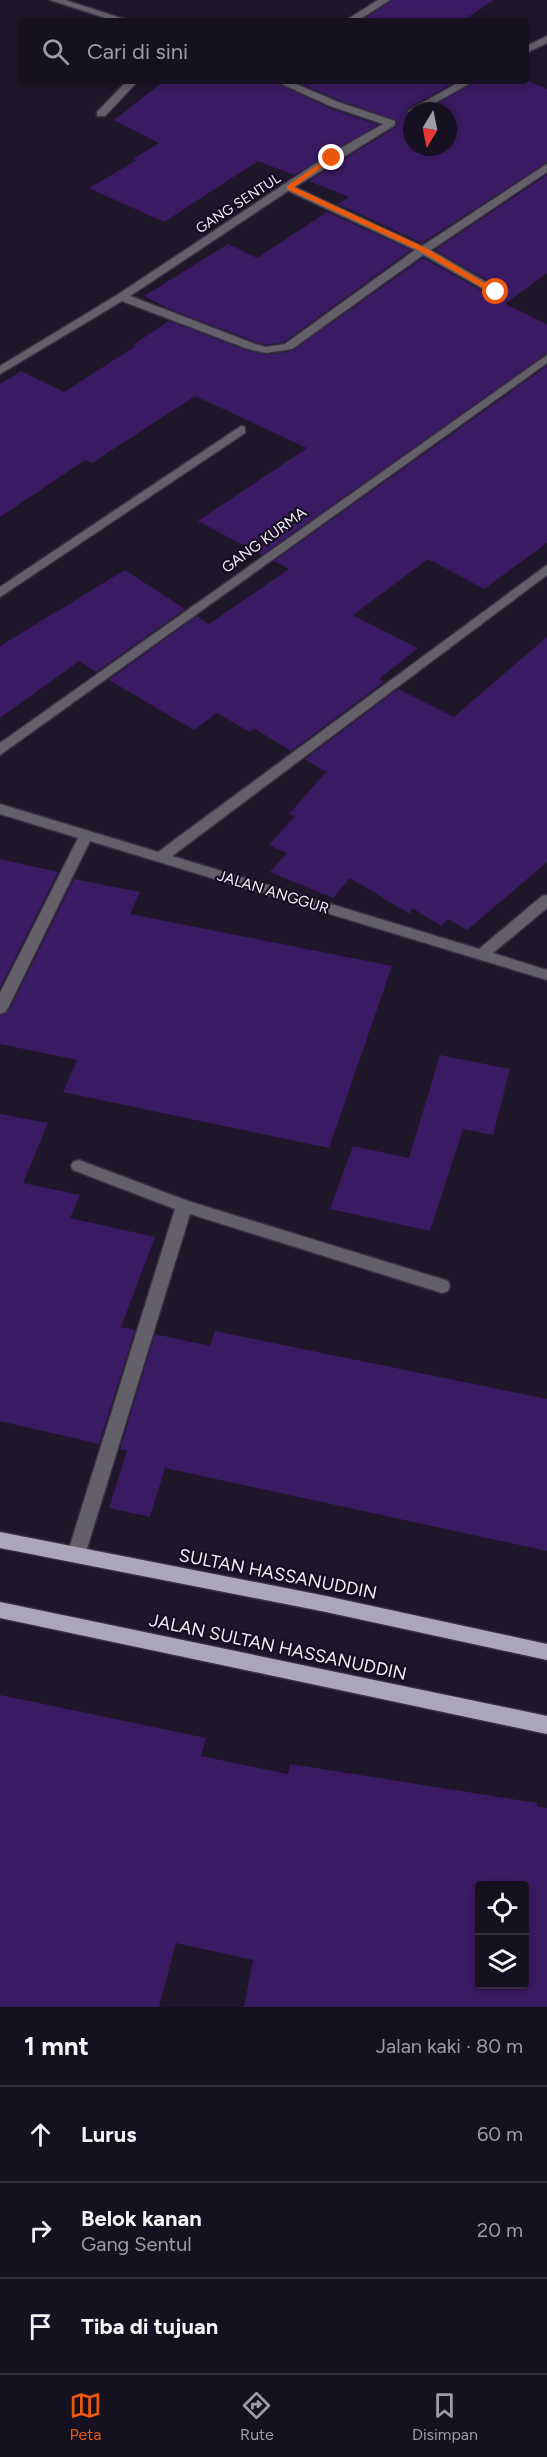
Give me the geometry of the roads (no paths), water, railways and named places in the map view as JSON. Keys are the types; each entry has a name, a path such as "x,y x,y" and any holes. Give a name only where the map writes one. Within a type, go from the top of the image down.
{"main road":[{"name":"SULTAN HASSANUDDIN","path":"0,1540 326,1604 547,1652"},
{"name":"JALAN SULTAN HASSANUDDIN","path":"0,1610 547,1725"}],"street":[{"path":"55,0 75,3 116,18"},
{"path":"355,18 385,0"},
{"path":"529,48 547,39"},
{"path":"100,114 130,84"},
{"path":"287,84 334,104 391,123"},
{"name":"GANG SENTUL","path":"430,102 463,84"},
{"name":"GANG SENTUL","path":"0,371 121,297 332,158 403,116"},
{"path":"121,297 252,347 276,350 288,347 423,250 547,167"},
{"path":"289,188 423,250 496,292"},
{"name":"GANG KURMA","path":"0,750 547,358"},
{"path":"0,593 241,430"},
{"path":"160,858 547,569"},
{"name":"JALAN ANGGUR","path":"0,809 547,975"},
{"path":"0,1008 86,836"},
{"path":"482,954 547,900"},
{"path":"79,1166 184,1206 442,1286"},
{"path":"76,1555 184,1206"}]}
